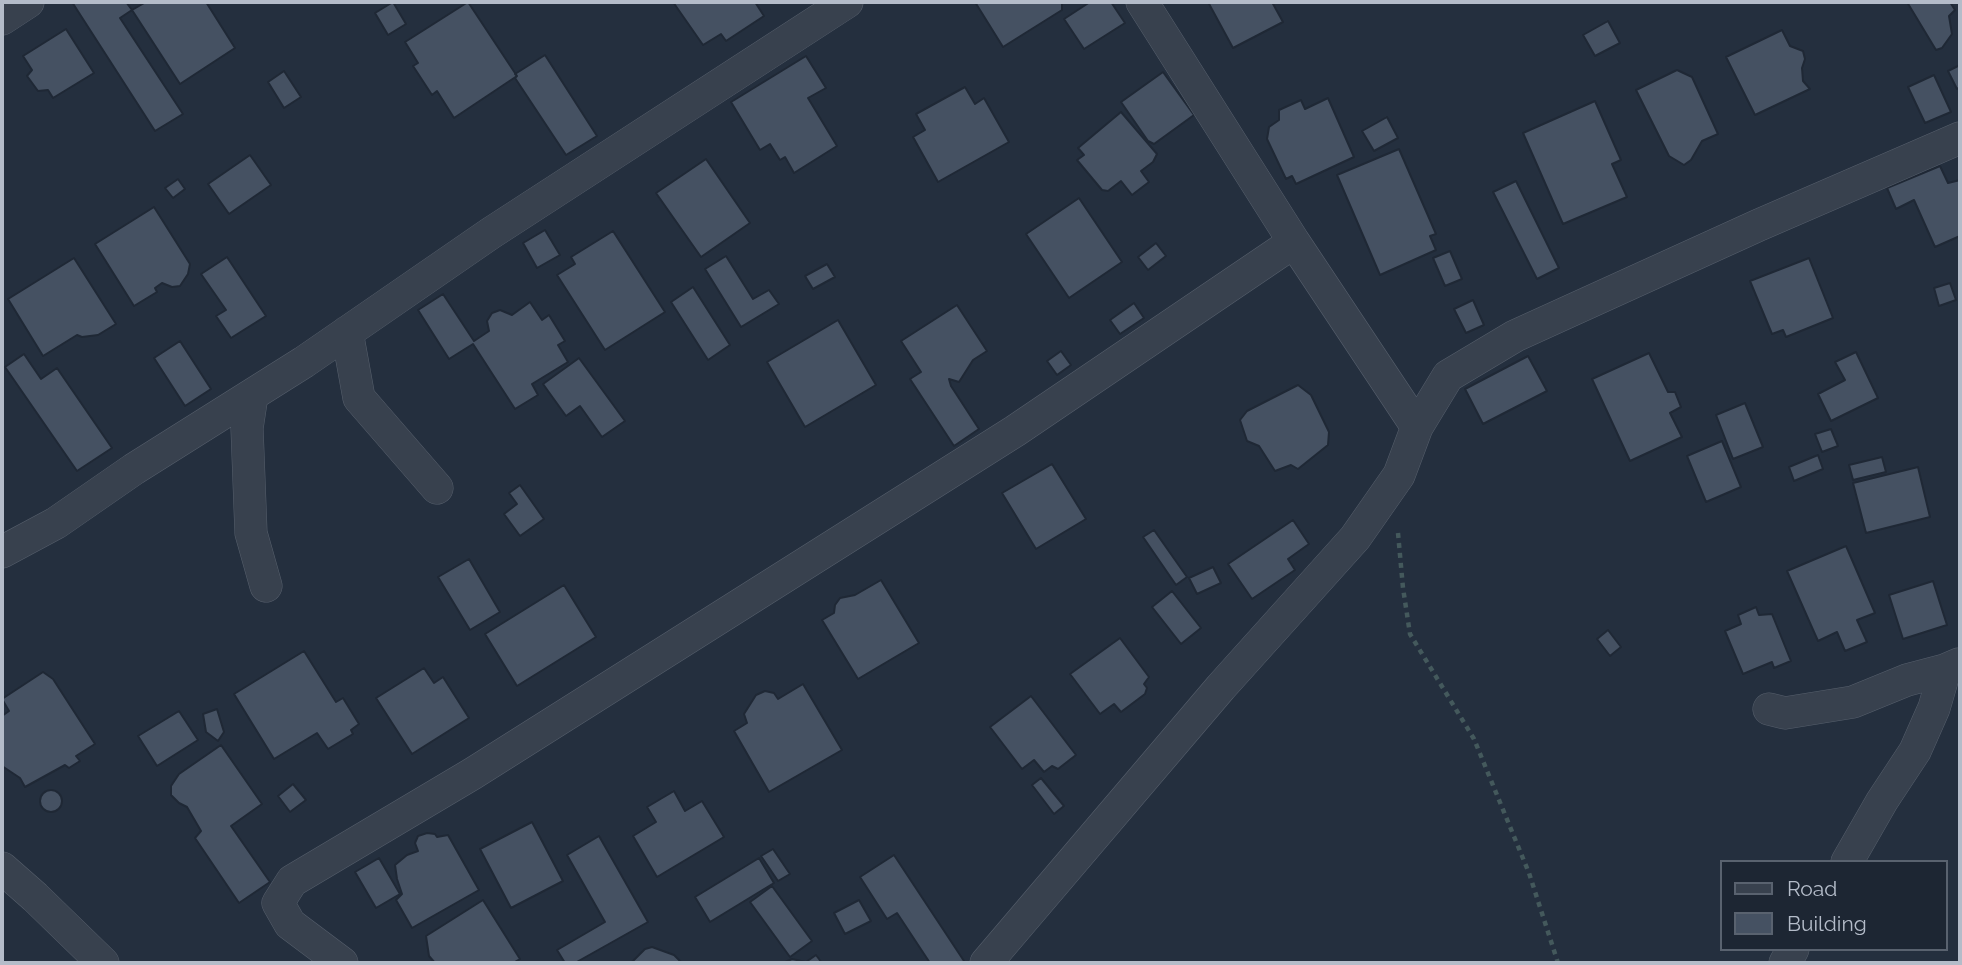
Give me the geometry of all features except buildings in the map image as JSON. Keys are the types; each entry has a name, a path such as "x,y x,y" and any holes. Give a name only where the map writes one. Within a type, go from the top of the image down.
{"street":[{"path":"2,19 28,2"},
{"path":"2,552 56,523 134,469 253,395 491,233 847,2"},
{"path":"1142,2 1294,242 1416,427"},
{"path":"986,963 1221,687 1355,538 1395,481 1416,427 1448,376 1515,336 1759,225 1960,138"},
{"path":"342,963 290,924 278,903 292,881 472,774 1015,431 1294,242"},
{"path":"347,332 359,398 437,488"},
{"path":"253,395 247,428 251,533 266,586"},
{"path":"1769,709 1785,713 1853,702 1907,680 1953,667"},
{"path":"1848,860 1915,751 1953,667"},
{"path":"2,868 103,963"}],"path":[{"path":"1395,481 1402,588 1410,634 1474,739 1530,873 1558,963"}]}
